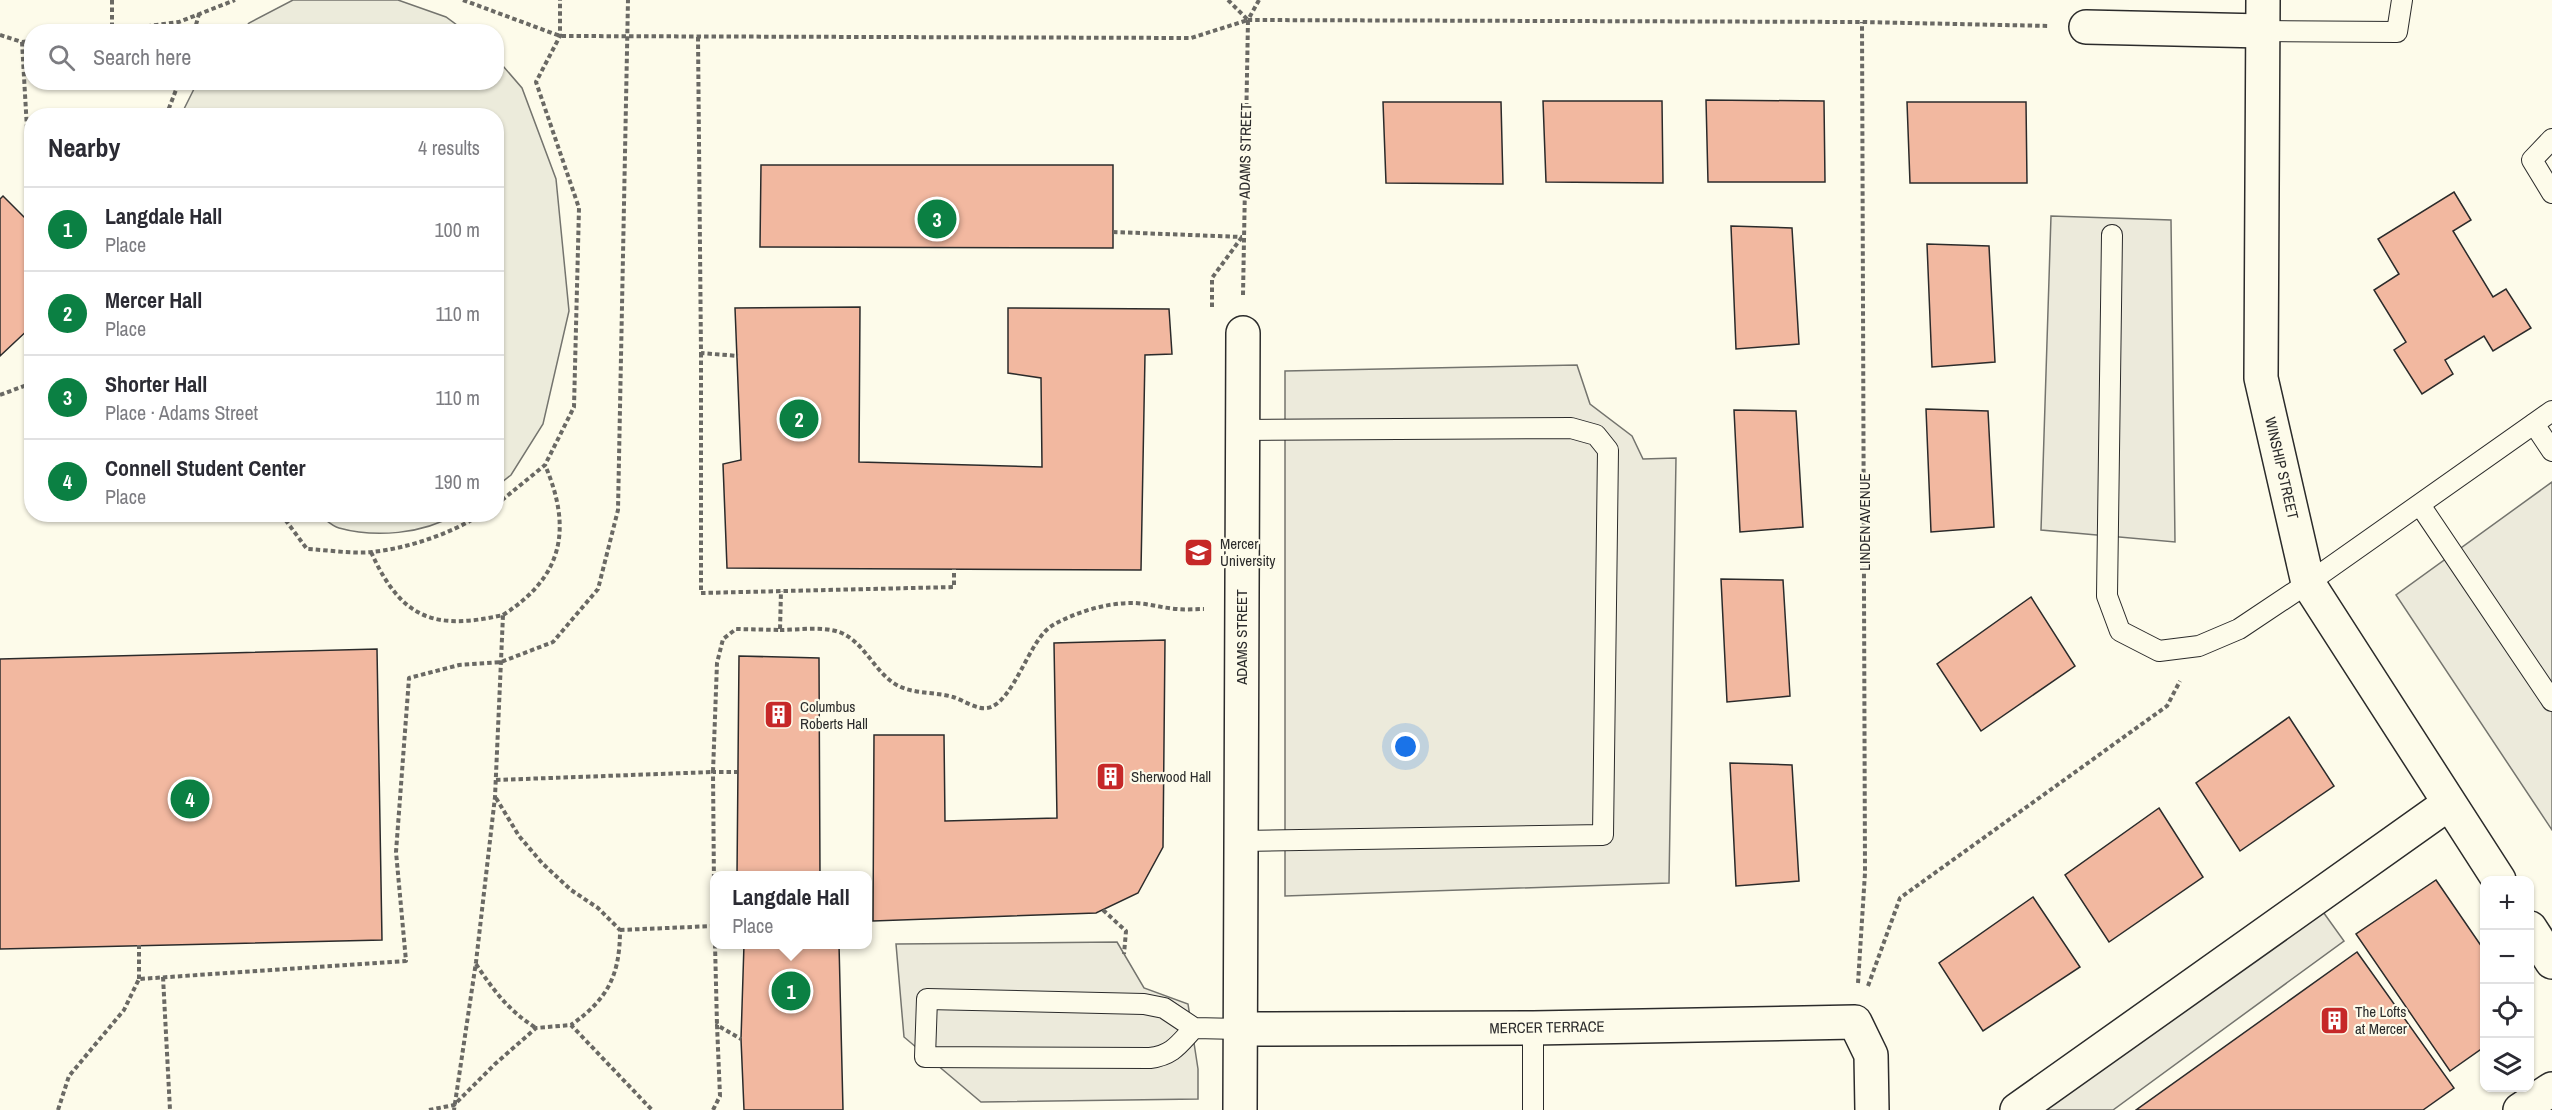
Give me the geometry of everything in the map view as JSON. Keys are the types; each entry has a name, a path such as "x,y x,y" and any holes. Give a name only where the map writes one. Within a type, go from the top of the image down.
{"street":[{"path":"2086,27 2263,16"},
{"name":"WINSHIP STREET","path":"2263,16 2261,378 2308,583 2496,876"},
{"name":"ADAMS STREET","path":"1239,1110 1243,333"},
{"path":"2017,1110 2448,804"},
{"path":"2530,930 2552,962"},
{"path":"1855,1022 1871,1055 1872,1110"},
{"name":"MERCER TERRACE","path":"1240,1029 1533,1028 1855,1022"},
{"path":"2520,1110 2552,1089"}],"lane":[{"path":"2263,16 2397,32 2402,0"},
{"path":"2552,139 2532,160 2552,193"},
{"path":"2112,235 2107,596 2120,632 2159,651 2199,646 2239,629 2552,411"},
{"path":"2534,424 2552,451"},
{"path":"1240,841 1603,835 1608,450 1596,435 1571,428 1242,430"},
{"path":"2420,505 2552,701"},
{"path":"1194,1028 1177,1047 1165,1056 1150,1058 925,1057 927,999 1144,1004 1164,1008 1194,1028 1240,1029"},
{"path":"1533,1028 1533,1110"}],"path":[{"path":"112,0 112,24"},
{"path":"162,24 179,22 235,0"},
{"path":"463,0 560,36 1191,38 1248,20 1862,22 2086,27"},
{"path":"504,498 545,465 574,407 579,208 536,82 560,36 560,0"},
{"path":"139,979 406,961 396,852 409,678 459,665 501,662 553,642 598,590 618,510 628,0"},
{"path":"1228,0 1248,20"},
{"path":"1248,20 1259,0"},
{"path":"196,24 199,13"},
{"name":"ADAMS STREET","path":"1243,333 1242,237 1248,20"},
{"name":"LINDEN AVENUE","path":"1855,1022 1865,873 1862,22"},
{"path":"0,35 22,42 24,77"},
{"path":"698,37 701,593 954,587 954,569"},
{"path":"25,90 26,108"},
{"path":"169,108 176,90"},
{"path":"1113,232 1242,237"},
{"path":"701,352 738,356"},
{"path":"0,395 24,386"},
{"path":"371,552 383,577 401,601 425,615 450,622 479,621 503,615 520,604 539,585 556,558 561,524 556,492 545,465"},
{"path":"287,522 307,549 371,552 417,542 469,522"},
{"path":"780,630 781,591"},
{"path":"714,871 713,772 717,663 723,639 736,629 839,632 851,639 891,681 904,688 947,696 980,708 988,708 1000,703 1027,663 1038,638 1051,625 1100,607 1132,603 1179,610 1210,609"},
{"path":"454,1107 476,962 495,797 503,615"},
{"path":"1855,1022 1900,898 2167,706 2199,646"},
{"path":"496,780 737,772"},
{"path":"495,797 519,836 542,864 571,891 598,908 620,930 710,926"},
{"path":"1103,910 1126,931 1124,954"},
{"path":"429,1110 454,1107 495,1064 536,1028 571,1025 590,1011 606,994 618,961 620,930"},
{"path":"58,1110 69,1076 124,1010 139,979 139,945"},
{"path":"713,1110 720,1096 716,949"},
{"path":"476,962 496,994 517,1016 536,1028"},
{"path":"163,977 170,1110"},
{"path":"571,1025 652,1110"},
{"path":"717,1025 741,1039"}],"shaded area":[{"path":"293,0 398,0 446,17 456,24 248,24"},
{"path":"504,67 522,88 556,179 569,311 543,424 511,475 504,480 504,108 184,108 194,90 504,90"},
{"path":"2051,216 2171,220 2175,542 2041,530"},
{"path":"1577,365 1590,404 1632,436 1643,459 1676,458 1669,883 1285,896 1285,371"},
{"path":"2552,482 2552,830 2396,595"},
{"path":"328,522 439,522 413,530 383,533 353,531"},
{"path":"2321,909 2344,941 2113,1110 2040,1110"},
{"path":"1117,942 1144,988 1188,1004 1198,1069 1198,1099 981,1102 904,1037 896,944"}],"building":[{"path":"1706,100 1824,101 1825,182 1708,182"},
{"path":"1543,101 1662,101 1663,183 1546,182"},
{"path":"1383,102 1501,102 1503,184 1386,183"},
{"path":"1907,102 2026,102 2027,183 1910,183"},
{"path":"761,165 1113,165 1113,248 760,247"},
{"path":"2454,192 2471,220 2453,231 2493,297 2506,289 2531,328 2493,351 2484,336 2445,360 2453,374 2422,394 2394,350 2406,342 2374,290 2399,274 2378,239"},
{"path":"3,196 24,217 24,334 0,356 0,199"},
{"path":"1731,226 1792,228 1799,344 1736,349"},
{"path":"1927,244 1989,246 1995,362 1932,367"},
{"path":"860,307 859,462 1042,467 1041,378 1008,373 1008,308 1169,309 1172,354 1145,355 1141,570 727,568 723,464 741,460 735,308"},
{"path":"1926,409 1988,411 1994,527 1931,532"},
{"path":"1734,410 1796,411 1803,527 1740,532"},
{"path":"1721,579 1783,580 1790,696 1727,702"},
{"path":"2031,597 2075,666 1981,731 1937,664"},
{"name":"Sherwood Hall","path":"1165,640 1163,847 1138,893 1096,913 873,921 874,735 944,735 945,821 1057,818 1054,643"},
{"path":"377,649 382,940 0,949 0,659"},
{"name":"Columbus Roberts Hall","path":"739,656 819,658 820,871 737,871"},
{"path":"2289,717 2334,786 2240,851 2196,783"},
{"path":"1730,763 1792,765 1799,881 1736,886"},
{"path":"2159,808 2203,877 2109,942 2065,875"},
{"path":"2436,880 2480,944 2480,1050 2450,1071 2356,934"},
{"path":"2033,897 2080,967 1983,1031 1939,963"},
{"path":"744,949 839,949 843,1110 744,1110 741,1039"},
{"name":"The Lofts at Mercer","path":"2357,952 2454,1088 2423,1110 2136,1110"}],"place":[{"name":"Shorter Hall","path":"937,219"},
{"name":"Mercer Hall","path":"799,419"},
{"name":"Mercer University","path":"1199,552"},
{"name":"Columbus Roberts Hall","path":"779,715"},
{"name":"Sherwood Hall","path":"1110,776"},
{"name":"Connell Student Center","path":"190,799"},
{"name":"Langdale Hall","path":"791,991"},
{"name":"The Lofts at Mercer","path":"2334,1020"}]}
